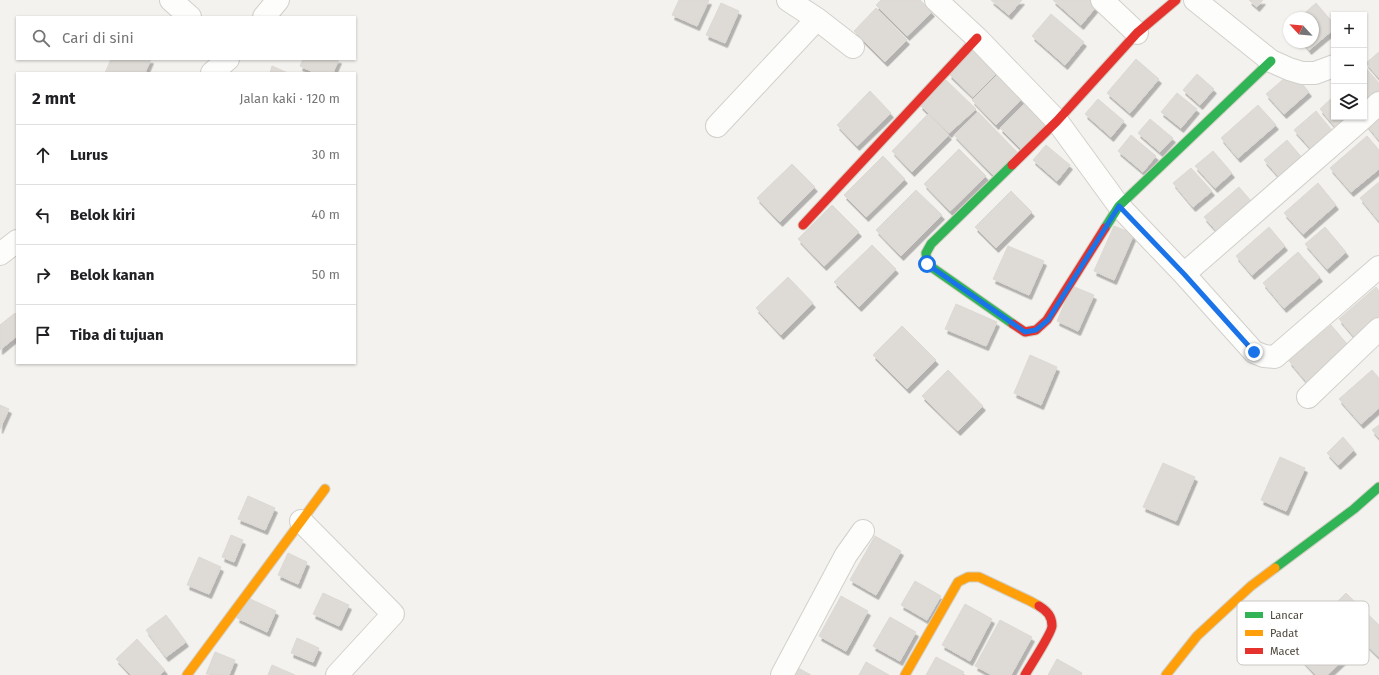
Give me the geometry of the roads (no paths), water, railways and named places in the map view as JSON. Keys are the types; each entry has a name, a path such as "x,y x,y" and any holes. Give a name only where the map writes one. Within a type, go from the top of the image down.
{"street":[{"path":"171,0 189,16"},
{"path":"265,16 278,0"},
{"path":"788,0 817,19 854,47"},
{"path":"936,0 977,38 1057,121 1119,206 1184,274 1254,352 1264,356 1274,357 1379,267"},
{"path":"1102,0 1137,33"},
{"path":"1176,0 1137,33 1057,121 930,244 926,253 927,264 1025,332 1036,330 1048,320 1119,206 1271,61"},
{"path":"1195,0 1271,61 1289,70 1302,73 1315,73 1331,67"},
{"path":"718,126 817,19"},
{"path":"802,226 977,38"},
{"path":"213,72 227,60"},
{"path":"1367,114 1379,104"},
{"path":"1184,274 1361,120"},
{"path":"0,254 16,242"},
{"path":"1308,397 1379,329"},
{"path":"1166,675 1197,636 1252,586 1354,509 1379,487"},
{"path":"187,675 325,489"},
{"path":"301,521 393,614 337,675"},
{"path":"782,675 846,555 863,531"},
{"path":"905,675 958,582 968,577 979,577 1046,610 1051,618 1052,628 1025,675"}]}
